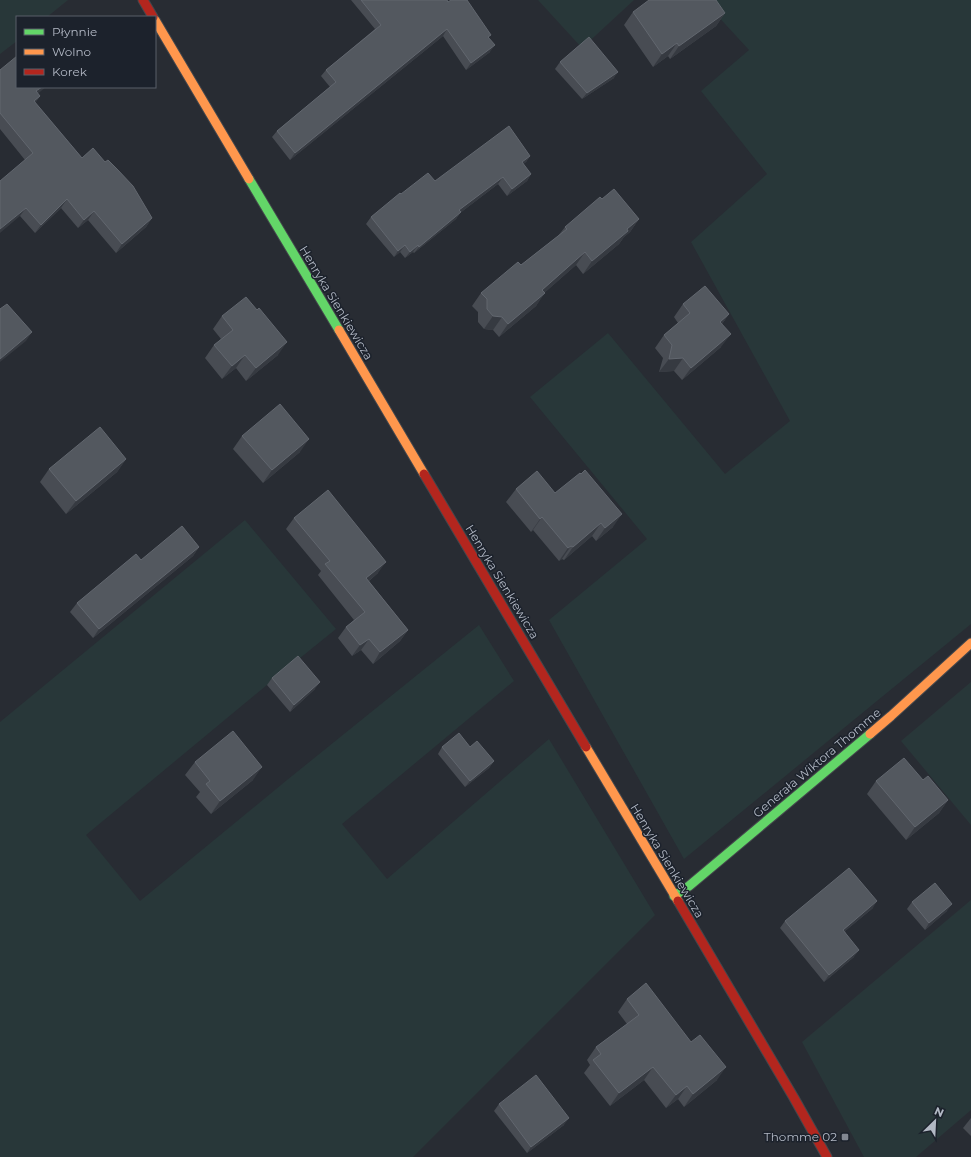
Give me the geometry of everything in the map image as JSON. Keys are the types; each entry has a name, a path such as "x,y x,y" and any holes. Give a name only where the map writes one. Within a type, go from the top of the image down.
{"street":[{"path":"143,0 152,16"},
{"name":"Henryka Sienkiewicza","path":"156,22 790,1091 827,1157"},
{"name":"Generała Wiktora Thomme","path":"674,896 689,886 891,716 971,643"}],"shaded area":[{"path":"0,0 68,0 48,16 16,16 16,42 0,54"},
{"path":"538,0 634,0 582,48"},
{"path":"703,0 971,0 971,624 684,859 549,620 647,539 530,397 608,333 725,474 790,421 691,242 767,174 701,91 749,50"},
{"path":"245,520 336,629 86,835 140,901 479,625 514,681 342,824 387,879 549,739 655,915 413,1157 0,1157 0,722"},
{"path":"971,682 971,825 901,741"},
{"path":"971,900 971,1110 916,1157 864,1157 802,1042"}],"building":[{"path":"361,0 447,0 448,2 451,0 467,0 491,35 488,37 495,45 471,63 447,29 295,153 277,131 336,82 326,70 381,25"},
{"path":"649,0 716,0 725,13 679,46 677,43 662,54 633,12"},
{"path":"589,37 618,72 587,93 560,62"},
{"path":"16,57 16,88 40,88 36,91 40,96 34,101 82,158 93,148 105,162 108,160 133,186 152,218 122,244 94,211 84,220 67,199 41,225 26,208 0,229 0,181 33,153 0,113 0,70"},
{"path":"509,126 530,156 522,162 531,174 512,189 503,177 459,210 461,212 419,247 418,245 410,252 405,245 398,251 371,217 400,193 401,194 428,173 435,181"},
{"path":"614,189 639,219 627,229 628,231 592,261 585,252 542,290 545,293 508,324 502,317 493,316 487,309 487,299 481,293 518,262 521,265 567,229 565,227 600,197 602,199"},
{"path":"705,286 729,314 720,322 731,334 691,368 683,358 669,359 672,345 664,335 690,313 683,304"},
{"path":"246,297 257,310 259,308 287,342 256,368 245,355 232,366 214,345 233,330 222,316"},
{"path":"7,304 32,332 0,359 0,309"},
{"path":"280,404 309,439 272,470 242,436"},
{"path":"100,427 126,459 76,501 49,469"},
{"path":"585,470 622,514 605,528 601,523 573,547 571,546 568,548 542,517 540,519 516,489 537,471 555,493"},
{"path":"328,490 386,562 366,578 408,630 380,652 369,639 360,645 346,627 365,612 325,564 330,561 294,518"},
{"path":"182,526 199,547 99,629 77,603 136,554 141,560"},
{"path":"298,656 320,682 294,705 272,678"},
{"path":"233,731 262,767 220,801 206,784 210,781 195,762"},
{"path":"459,733 470,747 477,741 494,761 470,781 442,747"},
{"path":"904,758 923,780 928,776 948,800 915,827 876,781"},
{"path":"849,868 877,901 843,930 859,950 829,975 785,921"},
{"path":"935,883 952,904 929,923 912,902"},
{"path":"646,983 691,1042 700,1035 726,1067 693,1094 687,1086 676,1095 653,1067 619,1093 593,1060 601,1054 596,1047 639,1015 627,999"},
{"path":"536,1075 569,1118 531,1147 499,1104"}],"traffic: fast":[{"path":"249,179 339,330"},
{"path":"674,896 689,886 870,734"}],"traffic: slow":[{"path":"156,22 249,179"},
{"path":"339,330 424,474"},
{"path":"870,734 971,643"},
{"path":"586,747 678,901"}],"traffic: jam":[{"path":"143,0 152,16"},
{"path":"424,474 586,747"},
{"path":"678,901 827,1157"}],"place":[{"name":"Thomme 02","path":"845,1137"}]}
